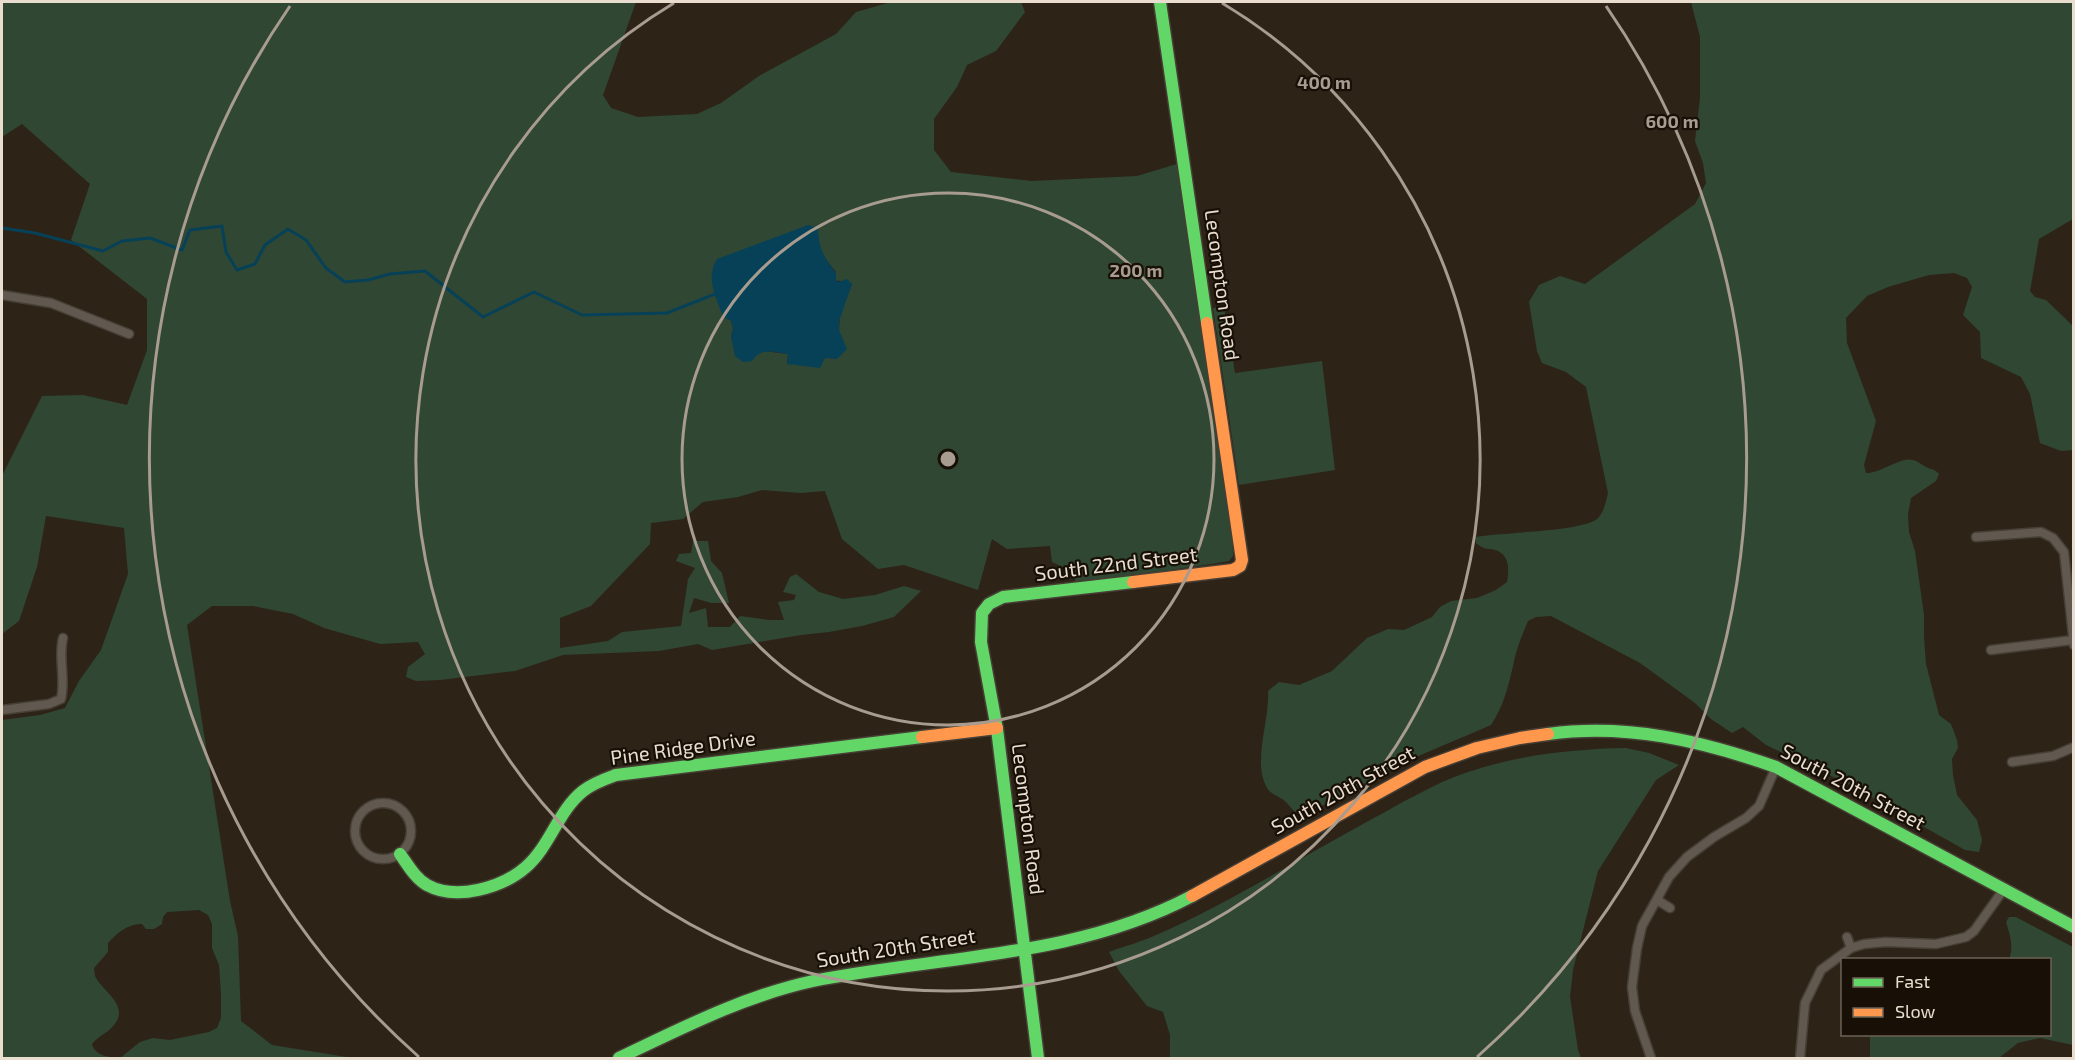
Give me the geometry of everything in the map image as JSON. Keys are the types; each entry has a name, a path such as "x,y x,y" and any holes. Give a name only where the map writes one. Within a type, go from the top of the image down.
{"street":[{"name":"Lecompton Road","path":"1160,2 1242,560 1240,566 1233,570"},
{"path":"2,295 51,303 129,334"},
{"path":"1976,537 2040,532 2053,538 2064,552 2073,642 1991,650"},
{"name":"South 22nd Street","path":"1003,597 1233,570"},
{"name":"Lecompton Road","path":"1003,597 993,600 986,607 981,617 981,640 997,728 1038,1059"},
{"path":"2,710 49,704 61,699 63,689 60,650 63,638"},
{"name":"Pine Ridge Drive","path":"400,854 417,878 436,888 472,891 506,880 527,867 582,791 616,775 997,728"},
{"name":"South 20th Street","path":"619,1059 738,1004 777,990 839,976 1070,939 1127,925 1178,903 1433,763 1493,743 1561,731 1624,730 1650,733 1720,747 1776,767 2073,927"},
{"path":"2012,762 2053,756 2073,747"},
{"path":"1651,1059 1635,1011 1632,987 1636,948 1642,926 1669,878 1688,857 1714,837 1746,819 1759,806 1776,767"},
{"path":"383,802 399,807 410,820 411,837 400,854 380,860 371,857 358,845 355,828 357,820 368,807 383,802"},
{"path":"1800,1059 1805,1003 1821,970 1851,948 1875,942 1936,944 1966,937 2004,889"},
{"path":"1657,900 1670,908"},
{"path":"1847,937 1851,948"}],"green space":[{"path":"2,2 636,2 603,95 611,108 638,117 697,114 721,103 759,76 836,34 856,12 891,2 1021,2 1025,12 996,51 967,65 957,87 934,119 934,150 951,172 1032,181 1137,176 1180,163 1232,529 1233,556 1229,561 1217,563 1131,576 1076,581 1065,568 1052,562 1050,546 1007,549 992,539 978,590 904,565 878,569 842,539 825,491 801,493 762,490 738,497 703,502 683,519 651,523 650,544 591,606 560,618 560,648 608,641 622,632 681,626 688,579 695,568 676,561 679,554 691,553 693,541 708,541 711,561 722,573 729,603 711,603 694,598 689,613 706,608 708,627 730,627 740,616 784,620 778,602 794,600 796,595 783,592 790,577 796,574 819,592 843,599 875,595 904,586 921,591 894,617 829,632 712,650 698,644 659,651 563,655 515,671 416,681 406,677 408,667 425,654 418,642 380,644 324,628 293,614 253,606 212,606 187,625 230,901 238,936 241,1021 272,1045 353,1058 120,1058 2,1058 2,720 40,715 65,708 79,681 101,650 128,574 124,528 46,516 37,567 19,621 2,634 2,476 42,396 83,395 127,405 147,350 147,299 71,240 90,184 22,124 2,137","holes":["819,247 836,272 835,280 852,284 840,314 839,330 787,364 788,354 764,351 757,354 731,337 733,328 731,321","199,910 208,915 212,924 212,948 219,965 221,1018 217,1028 209,1032 170,1040 153,1038 140,1042 120,1058 99,1053 92,1044 112,1028 118,1018 119,1011 114,999 99,983 94,971 108,952 108,943 119,932 132,925 142,924 146,929 154,929 162,924 167,912"]},
{"path":"1691,2 2073,2 2073,219 2039,239 2030,291 2035,297 2046,300 2073,326 2073,450 2061,451 2040,443 2030,394 2021,377 1981,358 1980,332 1963,315 1972,287 1967,278 1954,273 1929,275 1888,287 1867,296 1846,318 1847,343 1876,421 1864,465 1866,473 1908,459 1917,461 1939,474 1936,481 1911,498 1908,514 1909,532 1915,551 1924,615 1926,664 1939,715 1951,724 1957,740 1958,748 1952,759 1953,775 1957,795 1977,820 1982,840 1979,852 1965,850 1846,783 1766,745 1743,727 1732,733 1640,663 1551,616 1536,617 1528,621 1517,649 1504,699 1491,725 1415,757 1320,807 1295,812 1284,800 1268,790 1263,777 1261,753 1268,691 1279,682 1299,685 1332,671 1367,638 1388,629 1404,630 1432,617 1440,607 1451,601 1477,598 1496,590 1507,582 1508,569 1505,557 1498,551 1480,546 1476,543 1476,537 1575,527 1597,519 1603,510 1608,493 1586,387 1566,372 1542,363 1537,351 1529,302 1539,285 1560,276 1585,284 1695,204 1706,183 1703,163 1695,141 1700,98 1700,37"},
{"path":"1224,306 1235,373 1322,361 1335,470 1239,485 1213,308"},
{"path":"1626,748 1649,753 1679,765 1656,780 1598,871 1573,970 1570,997 1581,1058 1170,1058 1170,1035 1163,1012 1147,1006 1119,971 1109,952 1184,922 1406,800 1453,777 1525,757"},
{"path":"2009,917 2016,917 2073,947 2073,1045 2040,1038 2018,1043 1999,1058 1870,1058 1870,1036 2051,1036 2051,958 2009,958 2011,945 2006,922"}],"water":[{"path":"808,225 818,228 819,242 825,257 836,273 836,280 838,282 847,279 852,284 839,321 839,330 847,349 837,359 825,358 820,368 787,364 788,354 772,352 763,352 752,361 743,362 735,356 731,337 733,328 731,321 723,317 715,295 712,273 717,259"}],"waterway":[{"path":"2,228 35,233 103,251 122,241 150,238 182,250 190,230 222,226 226,252 237,270 255,264 265,245 288,229 306,240 326,268 345,282 425,271 483,317 534,292 582,315 667,313 715,294"}],"traffic: fast":[{"path":"1160,2 1207,323"},
{"path":"1038,1058 997,729 981,642 982,613 989,604 1003,597 1133,582"},
{"path":"1548,734 1607,731 1664,737 1720,749 1776,767 2074,927"},
{"path":"400,854 415,875 427,885 451,892 478,890 504,881 526,867 542,849 574,799 591,786 616,775 922,737"},
{"path":"619,1058 714,1014 787,987 861,973 1054,944 1101,932 1147,916 1192,896"}],"traffic: slow":[{"path":"1133,582 1233,570 1240,566 1242,560 1207,323"},
{"path":"922,737 997,728"},
{"path":"1192,896 1425,767 1477,748 1548,734"}]}
